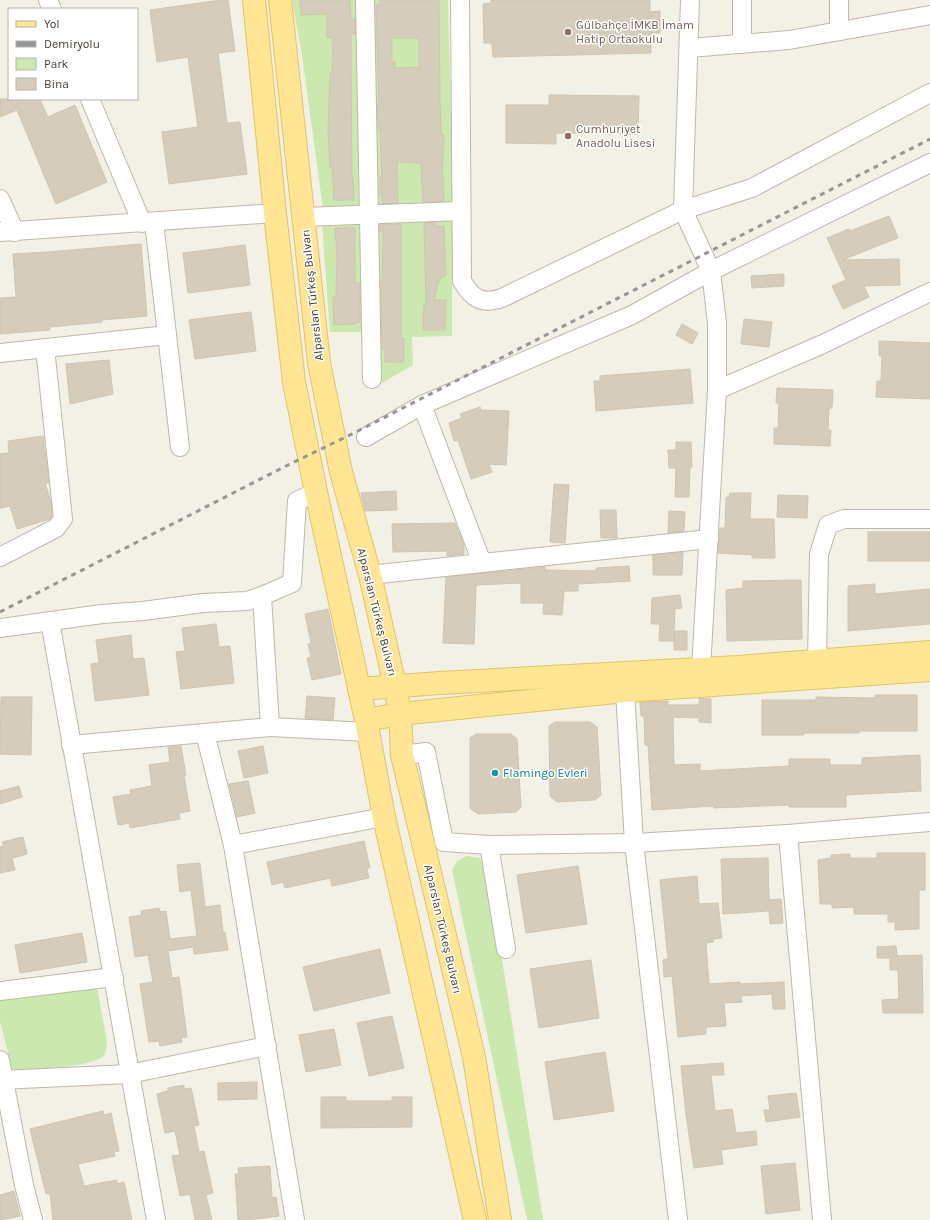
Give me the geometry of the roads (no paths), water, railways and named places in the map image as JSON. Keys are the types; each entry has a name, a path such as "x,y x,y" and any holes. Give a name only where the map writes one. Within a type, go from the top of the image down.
{"main road":[{"path":"254,0 275,214 294,382 316,492 367,726 384,818 475,1220"},
{"name":"Alparslan Türkeş Bulvarı","path":"280,0 319,363 341,472 370,575 395,686 400,714 402,755 474,1057 500,1220"},
{"path":"359,689 817,662 930,652"},
{"path":"367,726 400,714 625,691 930,670"}],"street":[{"path":"365,0 372,379"},
{"path":"460,0 462,281 470,293 479,299 491,301 502,298 683,210 752,188 930,93"},
{"path":"690,0 683,210 711,271 717,323 717,390 701,669"},
{"path":"742,0 742,44"},
{"path":"839,0 839,31"},
{"path":"689,48 789,40 930,15"},
{"path":"90,100 148,223 167,335 180,447"},
{"path":"366,437 422,405 632,315 711,271 930,163"},
{"path":"0,199 7,232 275,214"},
{"path":"304,217 461,211"},
{"path":"717,390 823,344 930,292"},
{"path":"0,353 167,335"},
{"path":"0,557 56,528 63,519 45,348"},
{"path":"422,405 482,563"},
{"path":"0,628 102,614 143,611 203,603 247,601 262,596 292,583 297,501 316,492"},
{"path":"817,662 819,554 828,525 844,519 930,519"},
{"path":"370,575 709,539"},
{"path":"262,596 270,727"},
{"path":"50,621 156,1220"},
{"path":"625,691 634,843 678,1220"},
{"path":"71,745 270,727 367,726"},
{"path":"205,733 233,845 295,1220"},
{"path":"402,755 426,752 444,842 489,845 634,843 788,834 930,822"},
{"path":"233,845 384,818"},
{"path":"788,834 822,1220"},
{"path":"489,845 506,949"},
{"path":"0,992 114,977"},
{"path":"2,1080 129,1074 267,1046"},
{"path":"0,1060 2,1080 32,1220"}],"railway":[{"path":"0,612 930,139"}],"place":[{"name":"Gülbahçe İMKB İmam Hatip Ortaokulu","path":"568,32"},
{"name":"Cumhuriyet Anadolu Lisesi","path":"568,136"},
{"name":"Flamingo Evleri","path":"495,773"}]}
